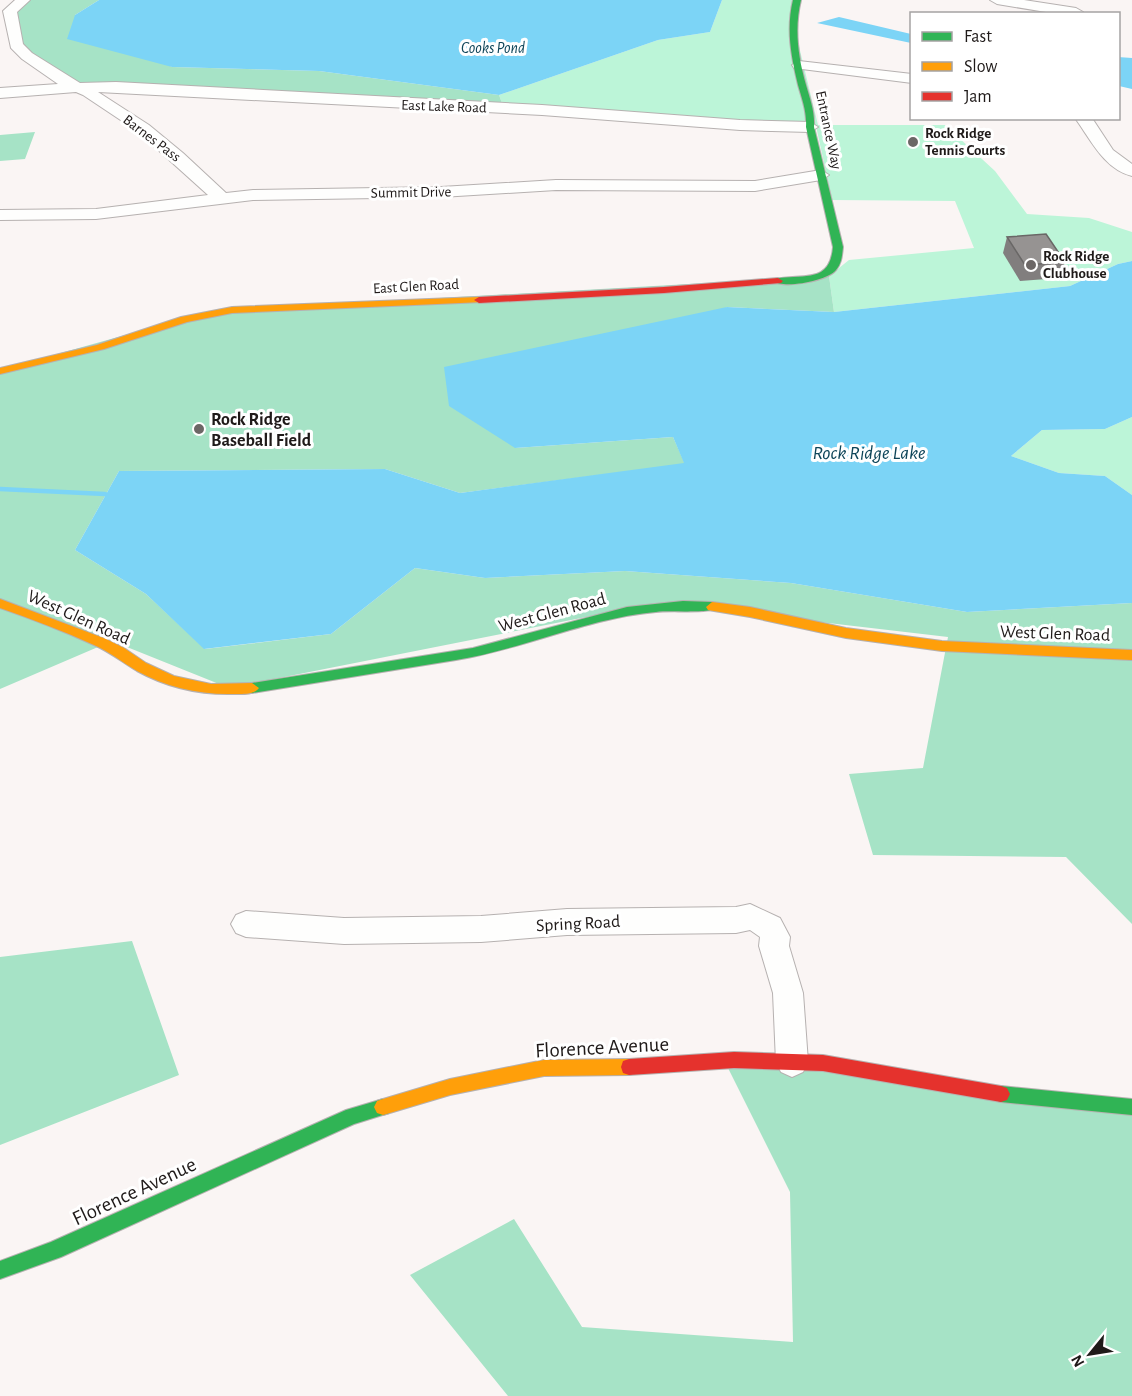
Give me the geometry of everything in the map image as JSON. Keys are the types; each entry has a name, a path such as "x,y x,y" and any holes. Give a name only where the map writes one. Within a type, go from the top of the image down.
{"street":[{"path":"5,12 23,0"},
{"name":"Entrance Way","path":"797,0 792,10 793,44 811,116 810,127 838,247 837,267"},
{"path":"997,0 1076,12"},
{"name":"Barnes Pass","path":"5,12 16,45 42,67 88,92 143,128 184,162 221,198"},
{"path":"799,65 910,79"},
{"name":"East Lake Road","path":"0,93 77,87 542,110 810,127"},
{"path":"1084,120 1106,154 1117,164 1132,171"},
{"name":"Summit Drive","path":"0,215 96,214 264,194 413,193 556,185 755,186 822,176"},
{"name":"East Glen Road","path":"0,371 68,356 113,343 170,322 210,313 256,308 368,305 662,290 824,276 837,267"},
{"name":"West Glen Road","path":"0,603 66,627 118,650 144,669 172,680 219,690 246,689 351,674 489,648 601,616 646,607 686,604 750,612 846,633 942,646 1132,655"},
{"name":"Spring Road","path":"246,924 344,931 481,929 567,922 736,920 750,917 770,927 775,937 774,946 788,993 792,1062"},
{"name":"Florence Avenue","path":"0,1270 54,1250 352,1116 450,1087 544,1068 643,1067 734,1060 823,1063 1011,1096 1132,1107"}],"green space":[{"path":"28,0 99,0 75,15 172,67 319,71 499,95 503,106 73,84 16,48 11,9"},
{"path":"722,0 802,0 790,9 818,125 945,125 995,171 1027,214 1089,218 1132,232 1132,261 1118,264 1070,286 834,312 829,276 849,260 974,248 955,201 832,200 816,126 503,106 499,95 658,40 710,32"},
{"path":"35,132 25,159 0,161 0,135"},
{"path":"829,276 834,312 727,307 515,448 673,437 685,464 460,493 385,469 119,471 75,550 146,594 205,649 331,634 415,568 485,578 625,571 791,583 967,612 1132,603 1132,924 1066,857 873,855 849,774 923,768 948,637 657,603 229,688 112,641 0,689 0,370 211,311"},
{"path":"1132,417 1132,495 1105,476 1059,473 1011,456 1042,430 1105,429"},
{"path":"132,941 179,1075 0,1145 0,957"},
{"path":"724,1060 1132,1109 1132,1396 508,1396 410,1275 514,1219 582,1327 793,1342 790,1192"}],"water":[{"name":"Cooks Pond","path":"99,0 722,0 710,32 658,40 499,95 319,71 172,67 67,39 75,15"},
{"path":"839,17 910,34 910,43 817,23"},
{"path":"1120,57 1132,58 1132,89 1120,86"},
{"name":"Rock Ridge Lake","path":"1132,261 1132,417 1105,429 1042,430 1011,456 1059,473 1105,476 1132,495 1132,603 967,612 791,583 625,571 485,578 415,568 331,634 204,649 146,594 75,550 119,471 385,469 460,493 684,463 673,437 515,448 449,406 444,367 727,307 834,312 1070,286 1118,264"}],"building":[{"path":"1046,234 1065,262 1025,265 1007,237"}],"waterway":[{"path":"0,489 105,494"}],"traffic: fast":[{"path":"778,281 809,279 827,273 833,268 837,259 838,247 810,127 811,116 796,58 793,29 797,0"},
{"path":"252,688 482,651 627,611 683,605 712,607"},
{"path":"1001,1094 1132,1107"},
{"path":"0,1270 54,1250 352,1116 383,1107"}],"traffic: slow":[{"path":"0,371 100,347 185,319 232,310 479,300"},
{"path":"0,603 101,642 119,651 141,667 170,680 211,689 252,688"},
{"path":"712,607 750,612 846,633 942,646 1132,655"},
{"path":"383,1107 450,1087 544,1068 629,1067"}],"traffic: jam":[{"path":"479,300 778,281"},
{"path":"629,1067 734,1060 823,1063 1001,1094"}],"place":[{"name":"Rock Ridge Tennis Courts","path":"913,142"},
{"name":"Rock Ridge Clubhouse","path":"1031,265"},
{"name":"Rock Ridge Baseball Field","path":"199,429"}]}
